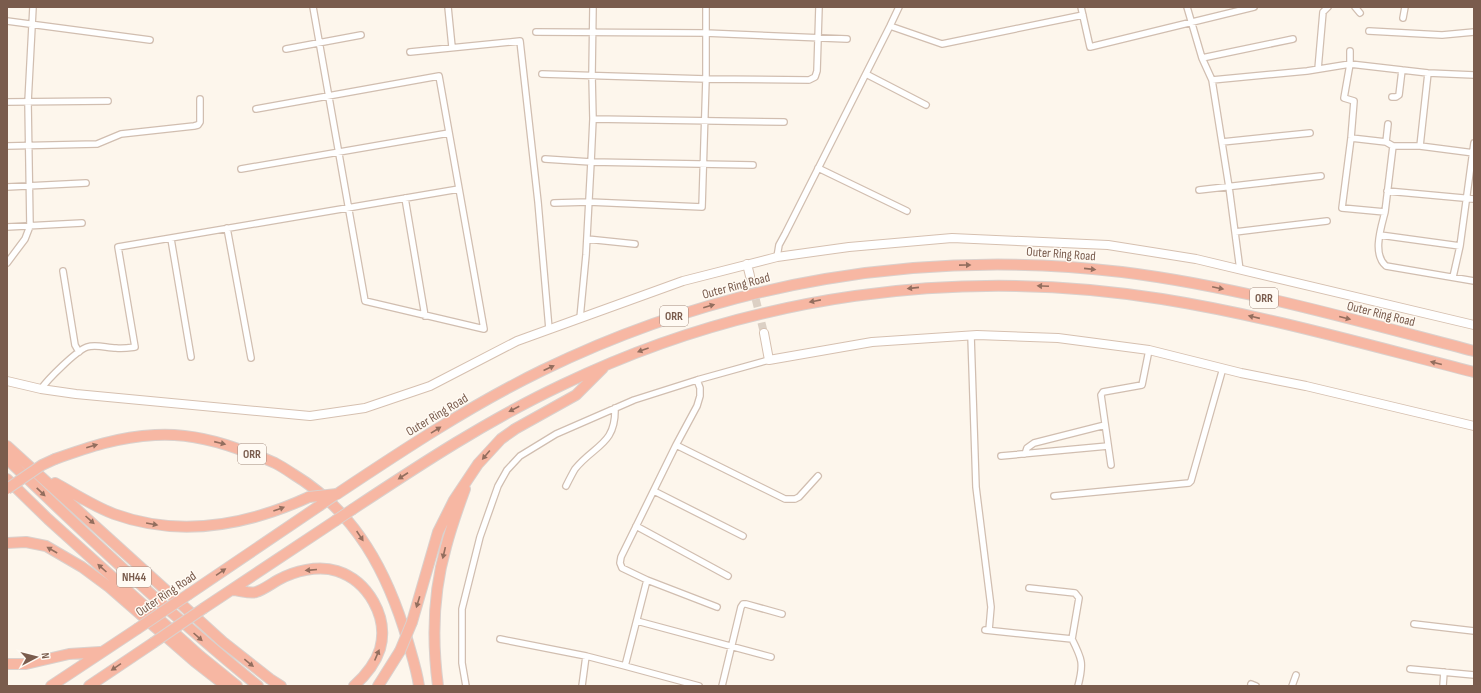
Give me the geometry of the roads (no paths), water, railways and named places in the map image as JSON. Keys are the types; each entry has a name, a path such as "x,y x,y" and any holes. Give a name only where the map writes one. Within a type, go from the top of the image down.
{"highway":[{"name":"Outer Ring Road","path":"51,686 337,494 443,426 493,397 542,371 601,344 670,318 724,301 779,288 870,272 918,267 999,264 1051,266 1123,272 1204,285 1249,295 1474,351"},
{"name":"ORR","path":"89,686 353,509 490,422 542,394 609,363 657,344 730,321 784,308 873,292 953,286 999,285 1082,289 1121,293 1252,316 1474,372"},
{"path":"438,686 434,638 435,605 454,500 478,464 501,439 515,429 576,395 609,363"},
{"name":"ORR","path":"7,489 42,465 87,447 117,439 156,435 197,437 227,444 276,463 310,484 332,504 356,530 371,553 383,574 399,612 419,686"},
{"name":"ORR","path":"7,446 14,461 114,514 146,522 179,527 207,527 234,523 272,512 309,497 337,494"},
{"name":"NH44","path":"14,461 50,501 202,640 258,686"},
{"name":"ORR","path":"40,475 223,642 281,686"},
{"name":"NH44","path":"7,479 48,519 200,656 237,686"},
{"path":"378,686 400,652 412,622 438,532 452,514"},
{"path":"7,543 26,542 46,546 82,567 109,587 194,661 226,686"},
{"path":"232,590 256,592 295,573 320,569 336,571 348,576 362,587 373,601 382,631 380,649 373,665 364,677 354,686"},
{"path":"7,664 26,664 69,654 101,652"}],"street":[{"path":"8,261 25,239 30,226 28,102 33,7"},
{"path":"256,109 329,96 439,76 484,329 365,301 349,208 329,96 319,43 313,7"},
{"path":"448,7 452,47"},
{"path":"580,318 587,239 593,119 593,7"},
{"path":"554,203 589,202 700,208 702,205 705,122 706,7"},
{"path":"542,74 706,79 809,80 815,77 818,71 817,37 819,7"},
{"path":"777,257 779,245 899,7"},
{"path":"1081,7 1090,47 1254,7"},
{"path":"1187,7 1202,58 1212,80 1229,187 1240,270"},
{"path":"1318,69 1323,12 1328,7"},
{"path":"1355,7 1360,13"},
{"path":"1403,18 1405,7"},
{"path":"890,26 942,44 1083,15"},
{"path":"7,21 150,40"},
{"path":"1369,31 1442,35 1474,32"},
{"path":"536,32 706,33 847,39"},
{"path":"286,49 361,35"},
{"path":"1202,58 1293,40"},
{"path":"410,52 520,41 538,202 549,330"},
{"path":"1350,51 1350,64 1344,98 1354,101 1342,208 1385,212"},
{"path":"1212,80 1318,69 1350,64 1428,73 1474,75"},
{"path":"1392,97 1399,95 1402,70"},
{"path":"1420,146 1428,73"},
{"path":"866,74 926,105"},
{"path":"7,146 97,144 121,134 194,126 198,125 200,122 200,98"},
{"path":"7,102 108,101"},
{"path":"593,119 705,122 784,122"},
{"path":"1386,142 1388,124"},
{"path":"241,169 449,133"},
{"path":"1222,142 1310,133"},
{"path":"1351,138 1386,142 1393,146 1420,146 1473,152"},
{"path":"1453,277 1460,246 1465,198 1474,143"},
{"path":"1393,146 1385,212 1380,234 1379,255 1383,263 1386,266 1474,280"},
{"path":"545,160 703,165 753,165"},
{"path":"818,168 907,211"},
{"path":"1199,190 1321,176"},
{"path":"7,187 86,183"},
{"path":"40,389 49,378 78,352 88,347 135,347 118,247 459,189"},
{"path":"1387,191 1474,199"},
{"path":"405,198 425,316"},
{"path":"1235,232 1327,221"},
{"path":"7,227 82,223"},
{"path":"227,228 251,358"},
{"path":"1380,234 1460,246"},
{"path":"7,380 40,389 76,394 310,416 365,408 430,386 517,341 683,280 777,257 849,247 952,238 1108,246 1196,259 1474,325"},
{"path":"170,239 191,357"},
{"path":"587,239 635,244"},
{"path":"747,264 750,276"},
{"path":"63,271 75,345 78,352"},
{"path":"764,333 770,360"},
{"path":"971,336 976,487 991,608 987,630 1072,638"},
{"path":"466,686 462,663 462,609 480,537 498,486 507,470 520,456 556,434 634,400 697,380 770,360 872,342 971,336 1058,338 1149,350 1474,426"},
{"path":"1111,465 1101,395 1103,392 1142,385 1149,350"},
{"path":"1054,496 1189,483 1191,481 1222,368"},
{"path":"697,380 700,392 697,406 636,526 620,563 622,568 647,580 718,607"},
{"path":"566,486 576,469 588,456 602,445 611,433 615,420 615,408"},
{"path":"1025,454 1027,448 1034,443 1105,425"},
{"path":"676,445 785,499 795,499 799,497 818,476"},
{"path":"1001,456 1108,446"},
{"path":"654,491 743,536"},
{"path":"636,526 728,576"},
{"path":"625,666 647,580"},
{"path":"1028,588 1075,593 1078,595 1079,598 1072,638 1081,658 1082,665 1078,686"},
{"path":"722,686 743,604 782,614"},
{"path":"637,621 771,657"},
{"path":"1414,624 1474,631"},
{"path":"500,639 586,656 699,686"},
{"path":"582,686 586,656"},
{"path":"1410,669 1474,675"},
{"path":"1443,686 1444,672"},
{"path":"1292,686 1296,675"}],"tunnel":[{"path":"750,276 764,333"}]}
